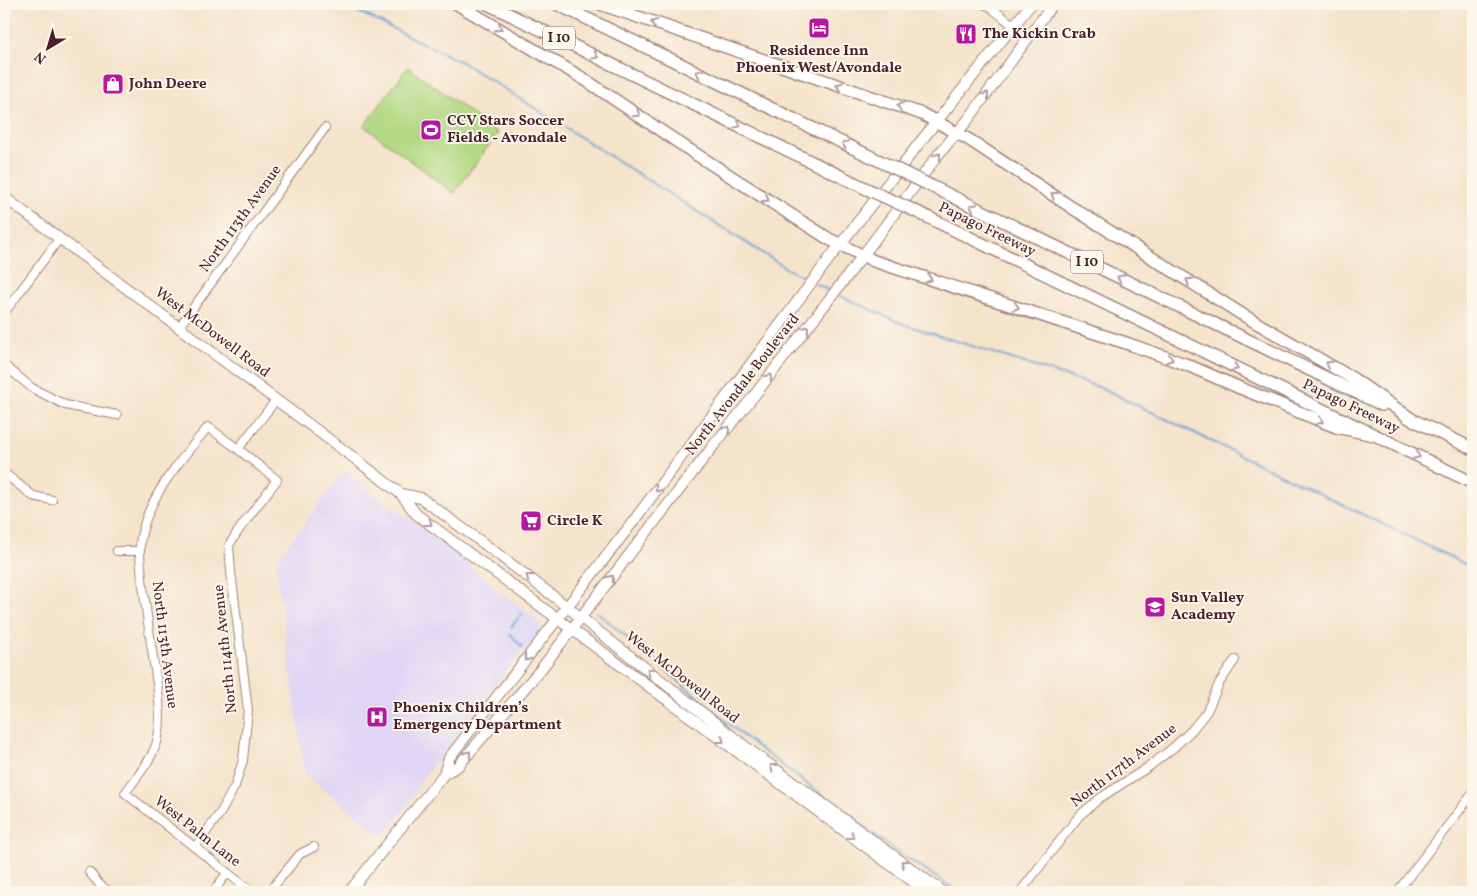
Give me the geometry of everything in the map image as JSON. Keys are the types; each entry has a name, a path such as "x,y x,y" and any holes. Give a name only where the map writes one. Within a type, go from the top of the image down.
{"highway":[{"path":"457,4 584,79 691,151 829,239 874,262 1129,344 1185,364 1336,427 1374,435"},
{"name":"Papago Freeway","path":"488,4 1473,483"},
{"name":"Papago Freeway","path":"557,4 1473,449"},
{"path":"600,4 922,114 968,139 1071,207 1243,315 1352,378 1413,420"}],"main road":[{"name":"North Avondale Boulevard","path":"444,774 449,758 568,607 800,297 936,122 1031,4"},
{"name":"North Avondale Boulevard","path":"349,892 444,774 458,766 541,669 847,277 1053,4"},
{"name":"West McDowell Road","path":"4,197 401,494 416,514 927,892"},
{"path":"687,450 701,462"},
{"name":"West McDowell Road","path":"401,494 421,498 568,607 751,751 943,892"}],"street":[{"path":"984,4 1013,26"},
{"name":"North 113th Avenue","path":"179,327 325,128"},
{"path":"4,313 60,238"},
{"path":"4,365 32,388 65,405 117,415"},
{"path":"238,449 276,400"},
{"name":"North 113th Avenue","path":"125,793 149,759 156,744 160,721 160,701 140,551 141,536 147,517 159,492 208,426 238,449"},
{"name":"North 114th Avenue","path":"195,848 221,812 235,786 243,760 248,710 229,546 243,524 277,480 238,449"},
{"path":"4,473 33,496 52,500"},
{"path":"118,551 140,551"},
{"name":"North 117th Avenue","path":"1020,892 1079,816 1100,798 1150,766 1192,730 1207,711 1220,682 1235,660"},
{"name":"West Palm Lane","path":"125,793 252,892"},
{"path":"1397,892 1473,793"},
{"path":"269,892 300,854 314,847"},
{"path":"89,872 100,885 110,892"},
{"path":"213,892 227,873"}],"shaded area":[{"path":"346,470 377,497 403,514 538,620 542,628 537,638 519,654 423,778 408,803 383,837 305,775 275,562"}],"green space":[{"name":"CCV Stars Soccer Fields - Avondale","path":"408,67 498,133 454,193 364,126"}],"waterway":[{"path":"343,4 463,63 789,270 810,280"},
{"path":"816,284 832,292"},
{"path":"838,295 903,324 1102,388 1473,568"},
{"path":"597,612 747,739 903,856 959,892"},
{"path":"511,627 522,614"},
{"path":"510,634 522,647"}],"place":[{"name":"Residence Inn Phoenix West/Avondale","path":"819,28"},
{"name":"The Kickin Crab","path":"966,34"},
{"name":"John Deere","path":"113,84"},
{"name":"CCV Stars Soccer Fields - Avondale","path":"431,130"},
{"name":"Circle K","path":"531,521"},
{"name":"Sun Valley Academy","path":"1155,607"},
{"name":"Phoenix Children’s Emergency Department","path":"377,717"}]}
